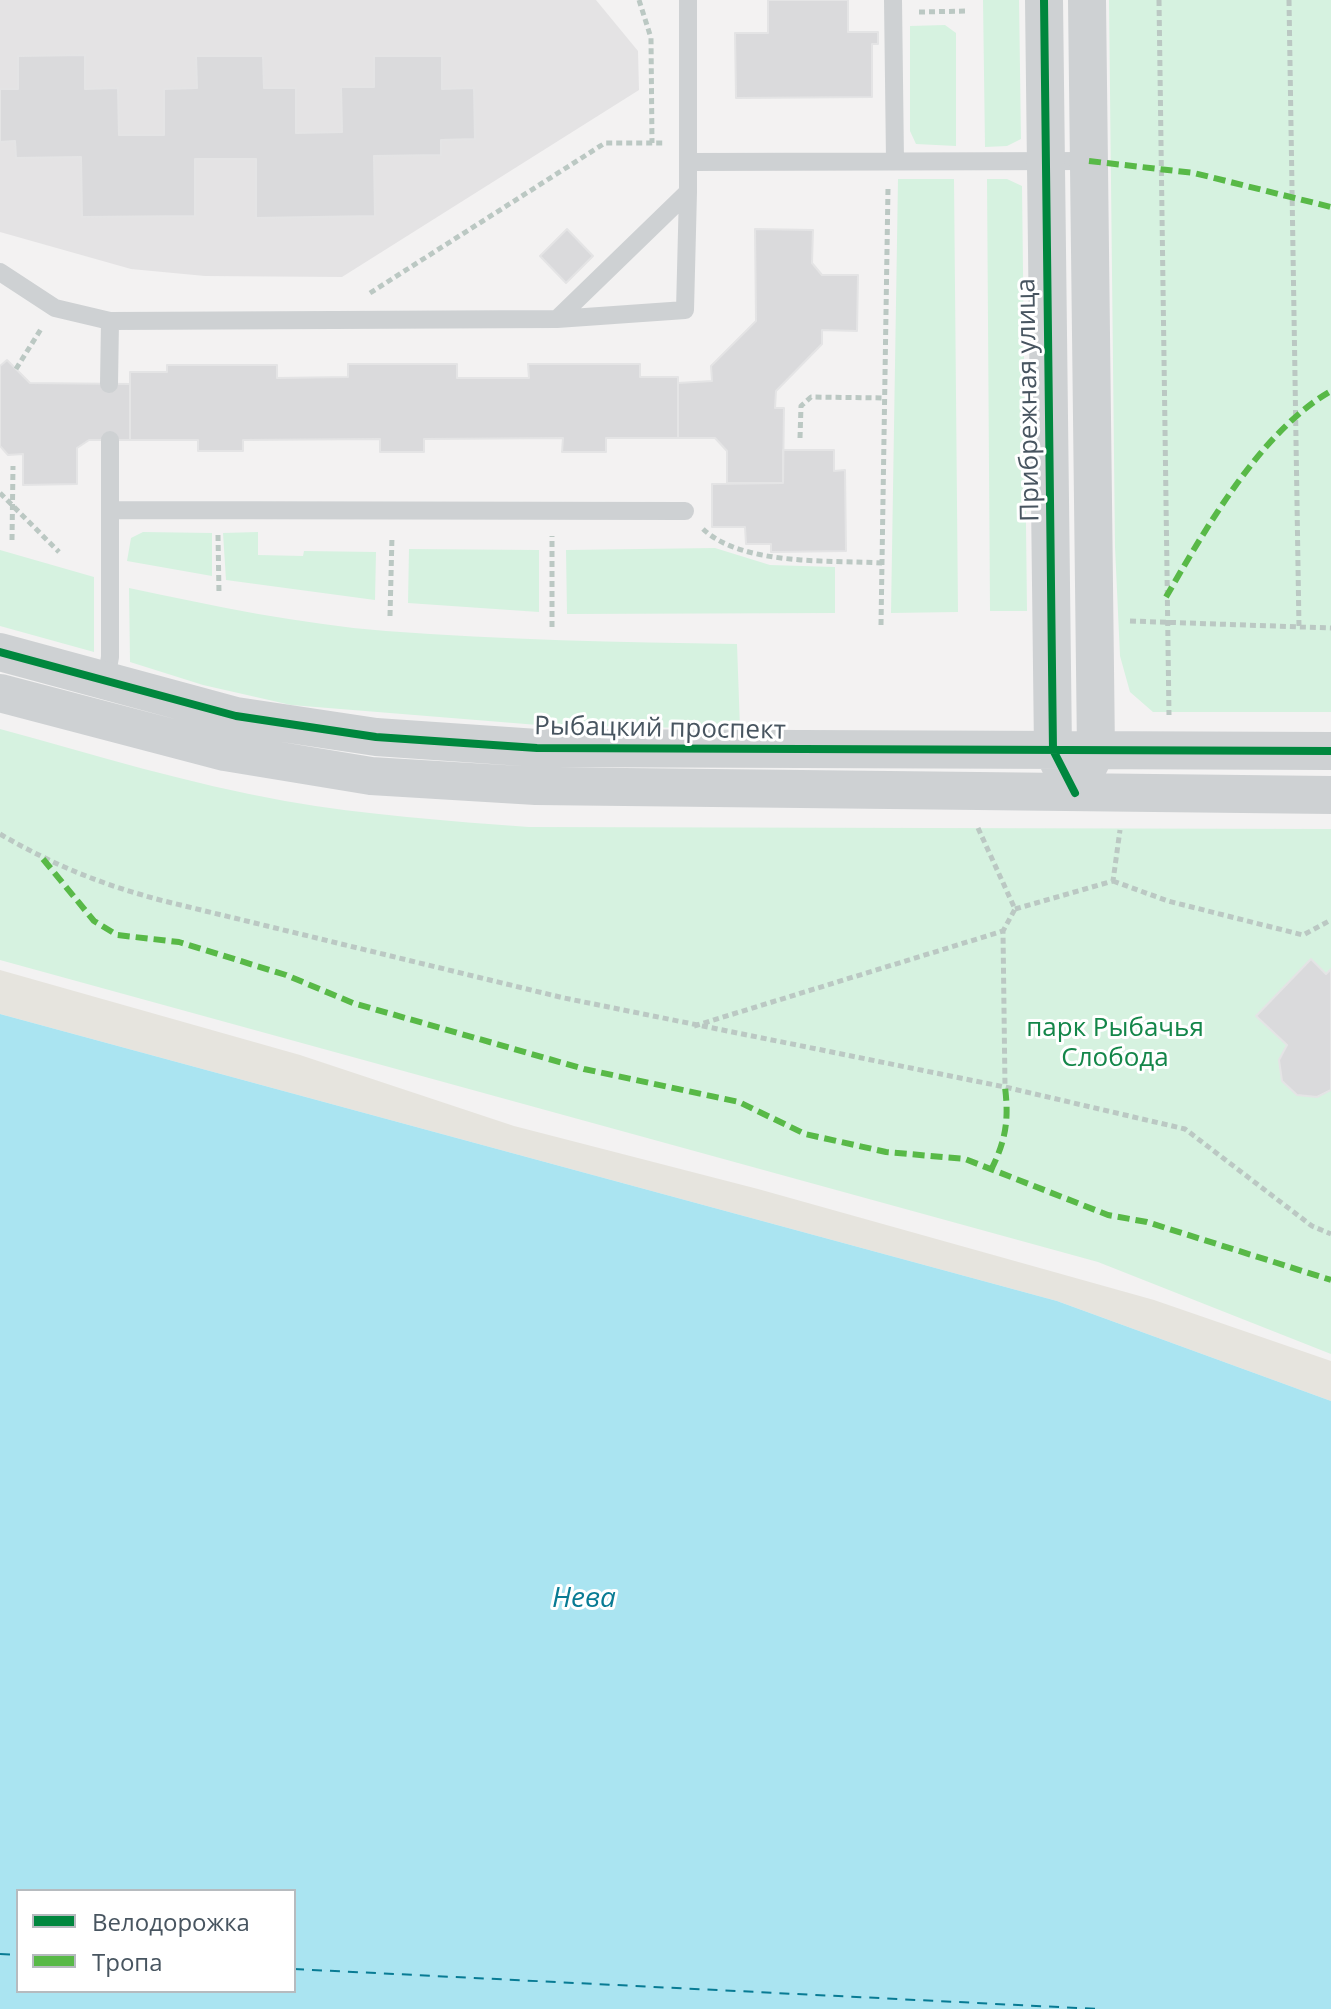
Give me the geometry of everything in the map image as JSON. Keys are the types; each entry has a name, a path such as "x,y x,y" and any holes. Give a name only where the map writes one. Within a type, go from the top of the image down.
{"street":[{"name":"Прибрежная улица","path":"1044,0 1053,750 1075,793"},
{"path":"1075,793 1096,751 1087,0"},
{"name":"Рыбацкий проспект","path":"0,652 105,683 236,716 391,738 537,748 1331,751"},
{"path":"0,693 240,755 371,776 536,786 1331,795"}],"lane":[{"path":"0,272 55,308 110,321 557,319 685,310 689,152 688,0"},
{"path":"894,6 895,160"},
{"path":"689,152 895,160 1089,161"},
{"path":"557,319 688,192"},
{"path":"109,384 110,321"},
{"path":"95,720 110,657 110,440"},
{"path":"110,510 685,511"}],"path":[{"path":"639,0 651,38 652,143"},
{"path":"1159,0 1169,724"},
{"path":"1289,0 1299,628"},
{"path":"894,6 969,11"},
{"path":"325,321 605,143 652,143 689,152"},
{"path":"881,625 888,185 895,160"},
{"path":"16,369 55,308"},
{"path":"800,438 801,406 811,397 885,398"},
{"path":"12,540 13,466"},
{"path":"0,493 59,552"},
{"path":"218,510 219,593"},
{"path":"390,616 392,511"},
{"path":"552,511 552,627"},
{"path":"685,511 716,541 772,557 882,563"},
{"path":"1121,621 1331,628"},
{"path":"975,821 1015,909"},
{"path":"1113,881 1122,821"},
{"path":"0,834 98,884 693,1026 1005,1087 1185,1129 1312,1226 1331,1234"},
{"path":"1005,1087 1003,931 1015,909 1113,881 1168,901 1303,935 1331,920"},
{"path":"693,1026 1003,931"}],"shaded area":[{"path":"0,0 596,0 638,51 639,90 342,277 205,276 131,269 0,232"}],"green space":[{"path":"983,0 1019,0 1021,139 1007,146 985,147"},
{"path":"1109,0 1331,0 1331,712 1153,712 1130,692 1120,656 1115,547"},
{"path":"945,25 956,33 956,146 916,144 910,131 910,26"},
{"path":"898,179 954,179 958,612 891,613"},
{"path":"987,179 1007,179 1022,186 1027,611 990,611"},
{"path":"143,532 212,533 212,576 127,561 131,538"},
{"path":"258,532 258,555 303,556 304,551 376,552 375,600 226,580 223,533"},
{"path":"715,548 770,565 835,567 835,613 567,614 566,550"},
{"path":"409,549 539,550 539,612 408,603"},
{"path":"0,550 94,577 94,652 0,626"},
{"path":"129,588 225,608 353,628 518,639 737,644 740,729 538,725 291,705 203,685 130,662"},
{"name":"парк Рыбачья Слобода","path":"0,729 178,778 285,801 376,814 499,825 1331,829 1331,1354 1098,1262 0,960"}],"sand":[{"path":"0,970 300,1055 514,1126 758,1189 1154,1300 1331,1361 1331,1401 1057,1301 0,1014"}],"water":[{"name":"Нева","path":"0,1014 1057,1301 1331,1401 1331,2009 0,2009"}],"building":[{"path":"768,0 848,0 848,32 878,32 878,44 872,44 872,97 736,98 735,33 768,33"},
{"path":"85,55 85,89 118,88 119,135 164,135 164,89 197,88 196,56 263,56 264,88 296,88 296,133 342,132 341,87 374,87 374,56 442,56 442,89 474,88 475,139 441,140 441,155 374,156 375,216 256,218 256,159 195,159 195,216 82,217 81,157 16,158 15,141 0,142 0,89 18,89 18,56"},
{"path":"567,229 593,256 566,283 540,256"},
{"path":"755,229 813,230 812,263 822,275 858,275 857,331 822,330 822,344 776,391 775,408 784,408 783,483 727,483 727,451 715,438 678,438 678,383 712,381 711,366 756,321"},
{"path":"7,360 30,383 130,384 130,440 89,440 77,448 77,484 23,485 23,454 8,455 0,446 0,366"},
{"path":"348,364 457,364 457,378 529,378 528,364 640,364 640,377 678,377 678,438 606,438 606,452 562,452 563,438 424,439 424,452 380,452 380,439 243,440 243,451 198,451 198,440 130,440 130,372 167,372 167,365 277,365 277,378 348,377"},
{"path":"783,450 834,450 834,471 845,470 846,551 771,552 771,544 746,544 745,527 712,527 712,484 783,483"},
{"path":"1311,959 1326,974 1331,969 1331,1090 1317,1097 1297,1095 1282,1081 1279,1060 1287,1045 1256,1016"}],"ferry route":[{"path":"0,1954 16,1955"},
{"path":"296,1969 1098,2009"}],"marked path":[{"path":"1089,161 1194,173 1331,207"},
{"path":"1166,597 1237,483 1281,430 1331,391"},
{"path":"43,859 94,921 117,935 179,942 286,975 353,1003 584,1069 739,1102 805,1134 886,1152 965,1159 1108,1215 1147,1222 1331,1280"},
{"path":"991,1170 1005,1130 1005,1087"}],"cycle path":[{"path":"1044,0 1053,750 1075,793"},
{"path":"0,652 236,716 376,737 537,748 1331,751"}]}
